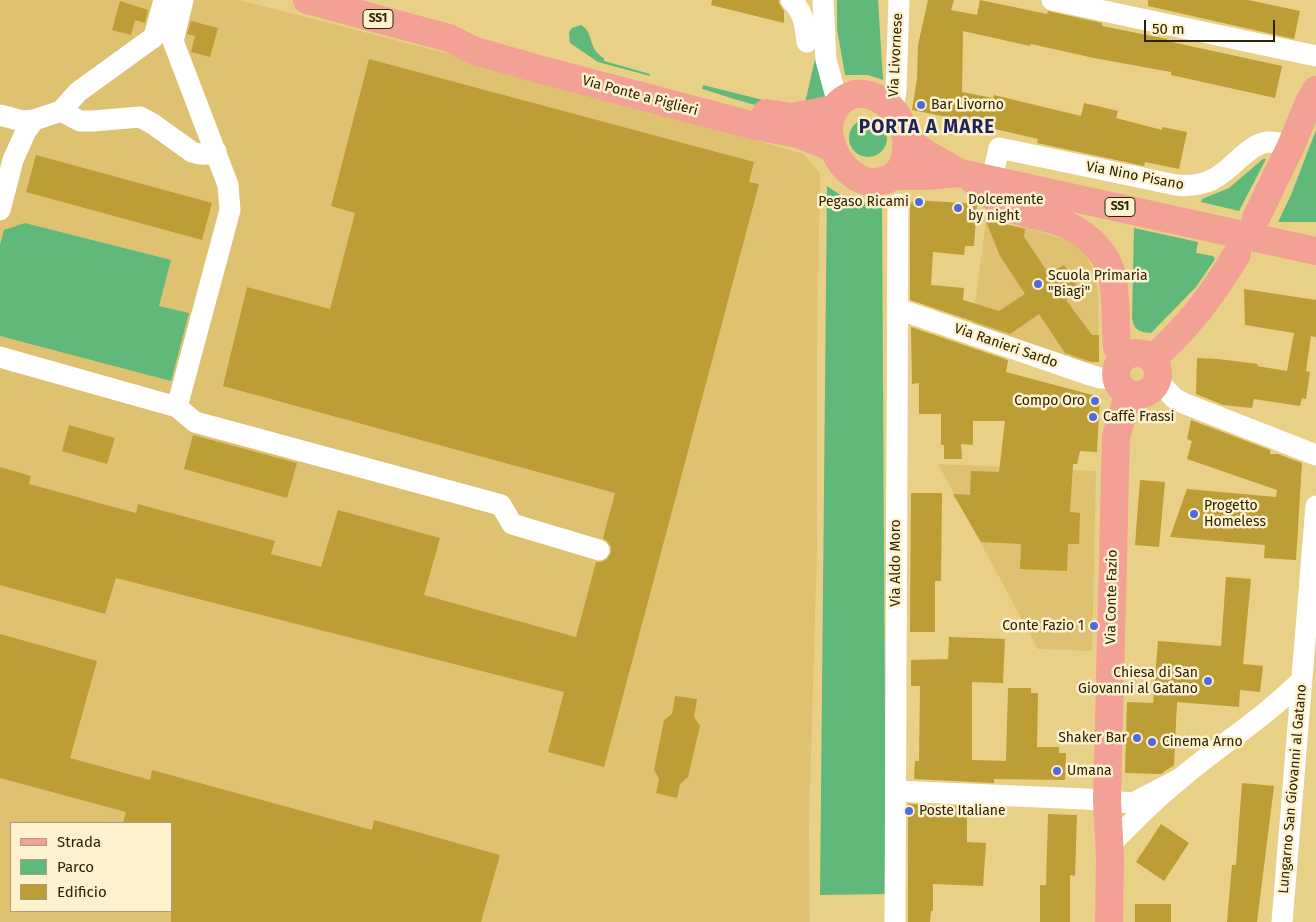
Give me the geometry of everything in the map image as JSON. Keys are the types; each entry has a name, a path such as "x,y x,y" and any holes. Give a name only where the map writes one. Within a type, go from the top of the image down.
{"main road":[{"name":"Via Ponte a Piglieri","path":"307,0 449,38 475,51 726,118 798,134 833,148"},
{"name":"Via Ponte a Piglieri","path":"449,38 476,39 516,48 777,116 791,117 836,106"},
{"path":"1256,218 1309,112 1308,102 1316,90"},
{"path":"836,106 848,96 860,94 876,97 893,109 900,120 906,139 903,163 895,176"},
{"name":"SS1","path":"836,106 830,118 829,129 833,148 844,166 860,178 876,182 895,176 973,175"},
{"name":"SS1","path":"906,139 928,155 973,175 1316,251"},
{"path":"973,175 990,194 1008,206 1026,214 1062,223 1084,235 1097,247 1106,260 1112,274 1117,348 1123,376 1139,396 1146,394 1154,387 1155,370 1217,286 1237,254"},
{"path":"1123,376 1137,353 1146,355 1155,370"},
{"name":"Via Conte Fazio","path":"1109,922 1110,845 1097,800 1116,437 1123,376"}],"street":[{"path":"0,115 22,121 34,120 61,111 78,92 154,37 164,0"},
{"path":"177,407 230,210 228,185 173,40 183,0"},
{"path":"791,0 802,13 810,43 826,60 836,106"},
{"path":"810,43 823,0"},
{"name":"Via Livornese","path":"893,109 896,90 899,0"},
{"path":"1052,0 1316,56"},
{"path":"61,111 80,121 140,118 153,124 192,152 210,154 216,151"},
{"path":"0,210 20,144 34,120"},
{"name":"Via Nino Pisano","path":"973,175 999,148 1176,185 1190,186 1205,184 1222,175 1247,152 1260,144 1268,142 1291,146"},
{"name":"Via Aldo Moro","path":"895,922 898,204"},
{"name":"Via Ranieri Sardo","path":"898,309 1100,378 1123,376"},
{"path":"0,357 177,407 195,422 502,505 512,524 600,550"},
{"path":"1155,370 1170,394 1183,403 1316,455"},
{"name":"Lungarno San Giovanni al Gatano","path":"1282,922 1316,506"},
{"path":"1110,845 1179,779 1280,702 1302,680"},
{"path":"896,790 1136,802 1179,779"}],"shaded area":[{"path":"0,0 239,0 457,56 804,154 820,173 817,347 817,547 809,825 810,922 0,922"},
{"name":"Scuola Primaria \"Biagi\"","path":"986,220 1026,228 1069,241 1085,253 1096,275 1099,362 1086,363 1054,351 972,327"},
{"path":"938,464 1096,471 1092,651 1038,649"}],"green space":[{"path":"837,0 878,0 883,80 868,75 845,75 837,29"},
{"path":"581,25 588,32 595,50 604,58 604,61 650,74 650,76 598,62 570,43 569,32 572,28"},
{"path":"815,59 826,77 828,90 825,97 818,103 806,108 792,110 777,109 702,89 703,85 786,105 805,103"},
{"path":"868,119 882,124 887,138 882,152 868,157 854,152 849,138 854,124"},
{"path":"1316,130 1316,222 1278,222 1291,195"},
{"path":"1263,159 1266,159 1239,211 1201,202 1202,199 1229,188"},
{"path":"827,186 853,200 882,206 886,894 820,895"},
{"path":"25,223 171,260 159,306 189,313 171,381 0,336 0,245 4,230"},
{"path":"1134,228 1198,242 1196,253 1213,256 1215,259 1196,287 1151,333 1138,330 1132,318"}],"building":[{"path":"712,0 779,0 784,11 784,23 711,5"},
{"path":"928,0 954,0 951,10 977,15 980,0 1047,14 1048,11 1102,23 1102,26 1282,66 1275,98 1171,75 1171,72 1031,44 1030,46 963,31 962,92 993,98 994,95 1081,116 1084,103 1118,111 1116,118 1162,130 1162,127 1187,132 1179,169 1145,162 1144,166 1037,143 1038,139 986,127 987,125 912,110 917,79 918,45"},
{"path":"1148,0 1248,0 1300,11 1294,39 1148,6"},
{"path":"120,1 148,10 145,23 135,20 131,35 112,30"},
{"path":"191,21 218,28 210,57 191,52 195,36 187,34"},
{"path":"369,59 754,162 749,182 759,184 604,767 548,752 564,692 116,578 105,614 0,585 0,467 31,476 29,484 136,513 138,504 275,541 271,554 321,567 338,510 440,538 424,595 576,637 596,562 602,562 607,559 611,553 611,547 603,538 615,493 223,386 247,287 330,309 355,213 331,206"},
{"path":"36,155 212,203 202,240 26,192"},
{"path":"914,200 977,204 974,246 965,246 964,255 933,252 931,285 964,288 963,300 999,311 1025,294 1000,256 985,219 1025,229 1024,237 1049,274 1064,265 1080,291 1066,300 1092,335 1099,335 1099,362 1092,362 1065,353 1039,314 1010,334 910,300 910,204"},
{"path":"1244,289 1316,300 1316,337 1311,336 1306,371 1310,372 1306,399 1302,398 1300,406 1254,399 1252,408 1223,405 1196,394 1197,358 1258,364 1257,366 1287,371 1294,333 1245,325"},
{"path":"911,327 1008,360 1006,372 1100,397 1097,452 1080,451 1077,464 1073,464 1070,512 1080,513 1079,544 1068,544 1067,571 1020,569 1021,544 981,542 953,494 970,495 971,471 999,472 1005,421 973,421 973,445 961,444 962,459 944,459 944,445 941,445 941,414 919,414 919,383 912,384"},
{"path":"1191,420 1270,450 1270,454 1278,454 1302,463 1296,560 1264,558 1265,545 1170,537 1187,489 1276,497 1277,490 1187,459 1192,441 1187,439"},
{"path":"69,425 115,438 107,464 62,451"},
{"path":"193,435 297,463 287,498 184,469"},
{"path":"1140,480 1165,482 1159,547 1135,545"},
{"path":"911,493 942,493 941,581 935,581 935,632 910,632"},
{"path":"1226,577 1251,579 1243,664 1263,666 1260,692 1240,690 1239,707 1177,702 1174,765 1161,774 1125,773 1127,702 1153,703 1158,641 1221,646"},
{"path":"0,634 97,661 70,758 150,780 152,770 372,830 374,820 500,855 481,922 171,922 172,822 123,822 126,812 0,778"},
{"path":"949,637 1005,639 1003,683 972,682 972,760 1006,761 1008,688 1031,688 1031,693 1038,693 1037,747 1059,747 1059,753 1066,753 1065,780 994,779 994,783 914,779 915,761 919,761 920,686 911,686 911,660 948,659"},
{"path":"675,696 697,699 694,717 700,726 688,777 680,784 677,798 656,793 659,779 654,770 664,720 672,714"},
{"path":"1242,783 1274,786 1257,922 1227,922 1232,865 1236,865"},
{"path":"908,804 989,807 989,816 967,816 967,842 986,843 983,886 933,884 933,911 931,911 930,922 908,922"},
{"path":"1048,814 1077,815 1075,876 1070,875 1070,922 1040,922 1040,885 1046,885"},
{"path":"1161,824 1189,843 1164,881 1136,862"},
{"path":"1135,904 1171,904 1171,922 1135,922"}],"place":[{"name":"Bar Livorno","path":"921,105"},
{"name":"Pegaso Ricami","path":"919,202"},
{"name":"Dolcemente by night","path":"958,208"},
{"name":"Scuola Primaria \"Biagi\"","path":"1038,284"},
{"name":"Compo Oro","path":"1095,401"},
{"name":"Caffè Frassi","path":"1093,417"},
{"name":"Progetto Homeless","path":"1194,514"},
{"name":"Conte Fazio 1","path":"1094,626"},
{"name":"Chiesa di San Giovanni al Gatano","path":"1208,681"},
{"name":"Shaker Bar","path":"1137,738"},
{"name":"Cinema Arno","path":"1152,742"},
{"name":"Umana","path":"1057,771"},
{"name":"Poste Italiane","path":"909,811"}],"district":[{"name":"PORTA A MARE","path":"927,128"}]}
